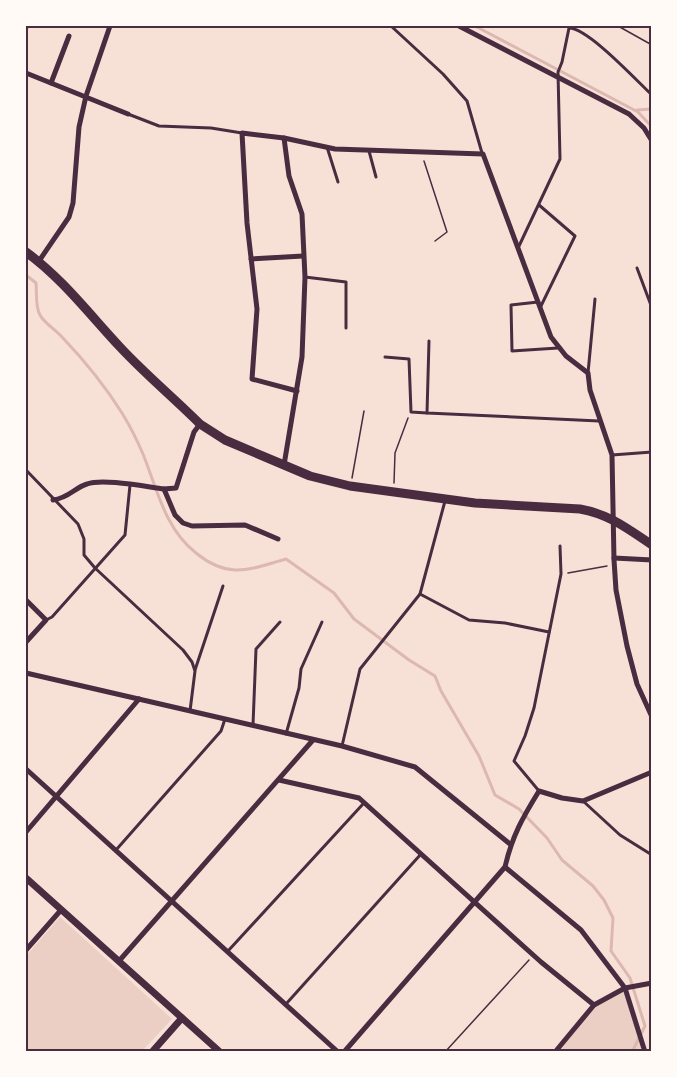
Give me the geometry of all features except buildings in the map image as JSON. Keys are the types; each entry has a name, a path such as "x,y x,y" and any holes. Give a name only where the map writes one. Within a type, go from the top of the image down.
{"main road":[{"path":"26,252 39,261 123,350 200,424 225,440 310,476 350,486 519,507 580,509 598,512 614,519 651,545"}],"street":[{"path":"39,261 69,217 73,203 78,130 86,96 110,26"},
{"path":"459,26 629,114 644,128 651,141"},
{"path":"51,83 69,36"},
{"path":"26,74 128,114"},
{"path":"297,391 252,379 257,309 242,133 284,138 327,147 483,154 551,338 558,348 588,373 590,390 612,454 616,590 637,684 651,717"},
{"path":"284,138 289,176 302,214 305,277 302,357 284,465"},
{"path":"251,259 303,256"},
{"path":"53,500 65,498 81,487 95,482 164,489 176,488 194,432 200,424"},
{"path":"164,489 176,515 183,523 192,526 245,525 278,539"},
{"path":"614,561 651,560"},
{"path":"26,600 46,620 26,642"},
{"path":"26,673 342,746 415,767 510,844"},
{"path":"26,832 139,699"},
{"path":"119,961 314,740"},
{"path":"26,769 338,1052"},
{"path":"344,1052 505,867 510,844 518,826 539,791 583,801 651,772"},
{"path":"279,780 359,798 365,802 534,956 594,1005"},
{"path":"505,867 581,930 626,988 645,1052"},
{"path":"26,878 220,1052"},
{"path":"26,950 61,910"},
{"path":"555,1052 594,1005 626,988 651,984"},
{"path":"152,1052 182,1018"}],"lane":[{"path":"391,26 443,74 467,101 483,154"},
{"path":"519,248 560,159 558,77 569,28 581,31 595,42 651,95"},
{"path":"128,114 159,126 211,128 242,133"},
{"path":"327,147 338,182"},
{"path":"368,150 376,177"},
{"path":"539,205 575,236 539,305 511,305 512,351 558,348"},
{"path":"637,268 651,308"},
{"path":"305,277 346,282 346,328"},
{"path":"588,373 596,298"},
{"path":"427,413 429,342"},
{"path":"385,357 409,359 411,412 601,421"},
{"path":"612,454 651,452"},
{"path":"26,470 78,524 84,539 84,555 183,650 192,662 195,672"},
{"path":"46,620 52,617 125,535 130,485"},
{"path":"342,746 360,669 420,594 445,499"},
{"path":"539,791 514,761 534,708 561,574 560,546"},
{"path":"190,711 195,672 223,586"},
{"path":"420,594 470,620 505,623 549,632"},
{"path":"253,726 256,649 280,622"},
{"path":"286,734 299,688 301,669 322,622"},
{"path":"116,850 221,731 225,719"},
{"path":"583,801 620,835 651,855"},
{"path":"228,951 365,802"},
{"path":"286,1004 422,854"}],"path":[{"path":"618,26 651,45"},
{"path":"420,151 447,231 435,241"},
{"path":"350,486 364,411"},
{"path":"394,493 395,453 411,412"},
{"path":"561,574 614,561"},
{"path":"445,1052 534,956"}],"shaded area":[{"path":"60,917 172,1019 142,1051 26,1051 26,956"},
{"path":"625,988 643,1046 638,1051 555,1052 594,1005"}],"waterway":[{"path":"475,26 638,112 652,127"},
{"path":"637,110 652,109"},
{"path":"26,275 36,283 37,308 42,318 87,364 125,418 143,454 163,508 185,543 208,561 229,569 250,569 286,559 334,593 354,619 409,660 435,676 441,691 479,756 495,795 519,809 547,838 562,860 593,886 604,900 613,918 611,951 630,978 645,1026 632,1052"}]}
